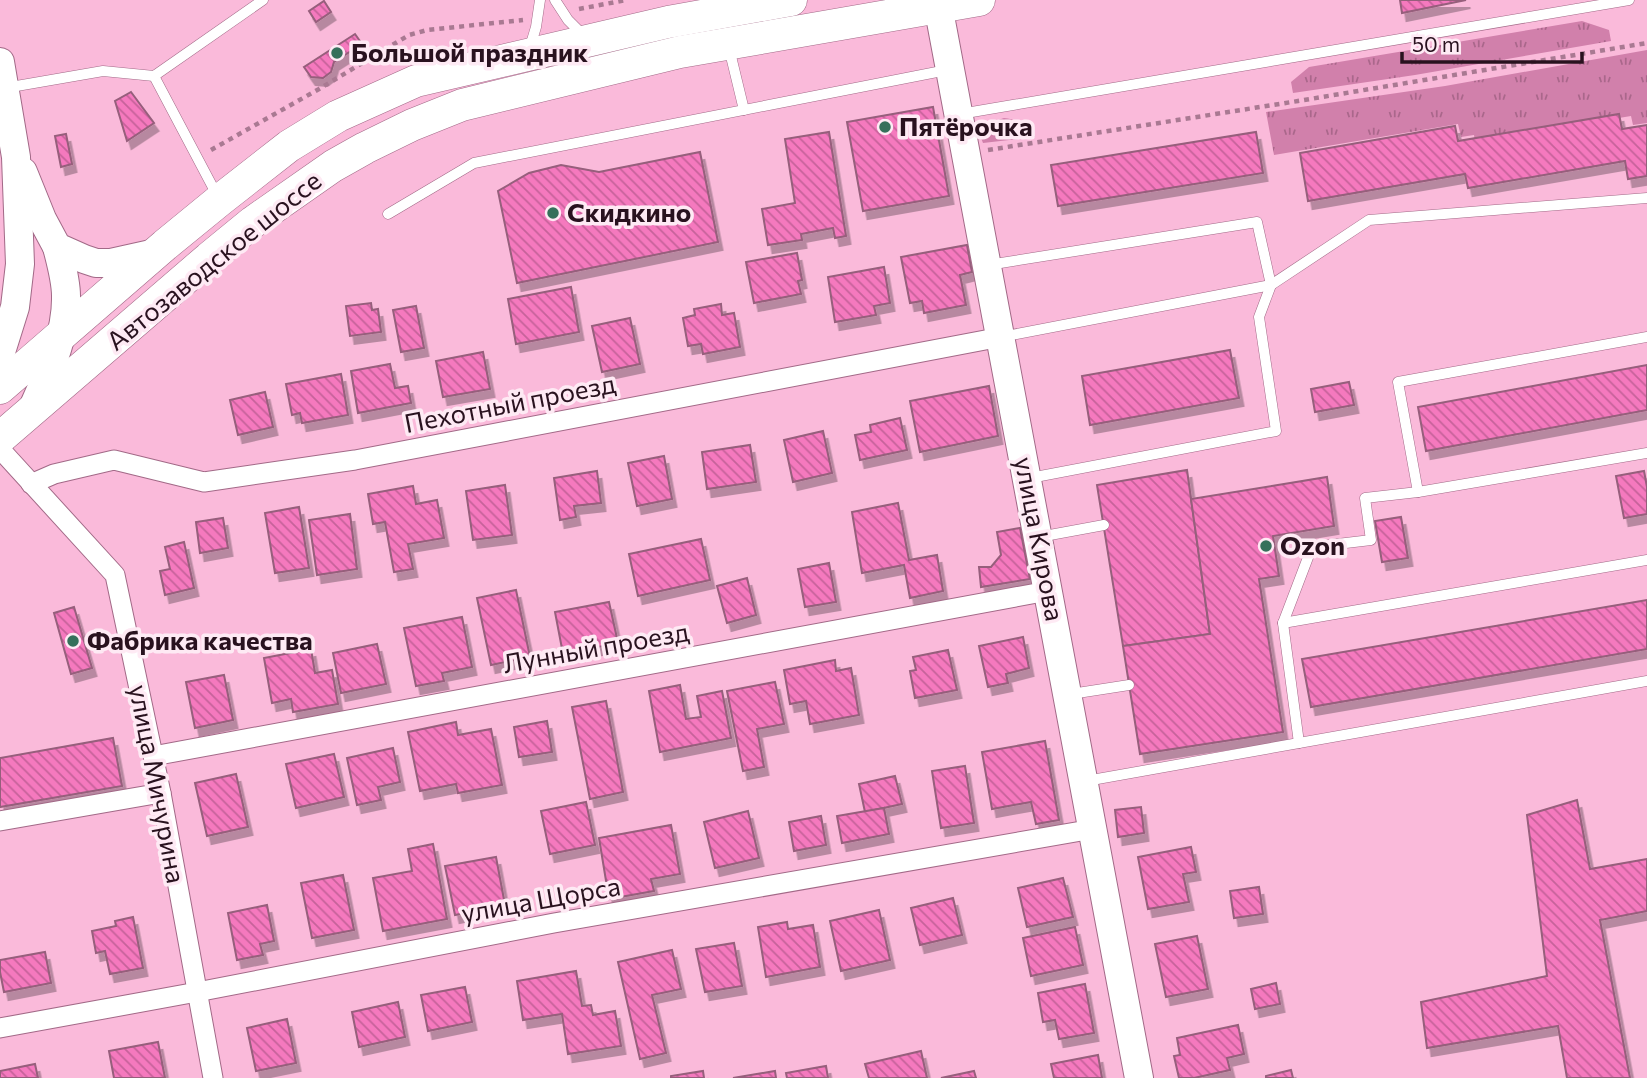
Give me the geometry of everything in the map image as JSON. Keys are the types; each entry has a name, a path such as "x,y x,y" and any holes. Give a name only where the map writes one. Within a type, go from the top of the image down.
{"main road":[{"name":"Автозаводское шоссе","path":"0,388 220,200 289,146 338,116 416,81 668,22 791,0"},
{"name":"Автозаводское шоссе","path":"0,438 253,222 333,166 412,125 461,105 680,52 938,4 979,0"}],"street":[{"name":"улица Кирова","path":"938,4 1139,1078"},
{"path":"0,355 15,307 20,264 16,157 2,75"},
{"path":"16,157 57,247 66,297 61,336 31,412"},
{"path":"57,247 84,259 104,263 156,253"},
{"name":"Пехотный проезд","path":"32,484 54,474 114,460 204,482 342,462 1001,337"},
{"name":"улица Мичурина","path":"0,449 115,575 161,793 213,1078"},
{"name":"Лунный проезд","path":"153,756 1048,591"},
{"path":"0,821 161,793"},
{"name":"улица Щорса","path":"0,1028 554,923 1093,829"}],"lane":[{"path":"2,75 103,71 154,76 263,0"},
{"path":"527,55 536,27 540,0"},
{"path":"555,0 568,20 588,41"},
{"path":"959,114 1629,0"},
{"path":"728,44 744,110"},
{"path":"388,214 474,163 951,70"},
{"path":"154,76 220,200"},
{"path":"1001,337 1271,285 1369,220 1647,198"},
{"path":"987,265 1257,222 1271,285 1259,317 1276,431 1027,478"},
{"path":"1418,492 1398,382 1647,337"},
{"path":"1299,743 1283,623 1312,547 1371,540 1365,498 1418,492 1647,453"},
{"path":"1038,537 1104,525"},
{"path":"1283,623 1647,560"},
{"path":"1084,782 1647,681"},
{"path":"1068,695 1129,685"}],"path":[{"path":"562,12 626,0"},
{"path":"967,154 1647,43"}],"green space":[{"path":"1582,21 1609,30 1611,41 1293,93 1291,82 1309,67"},
{"path":"1647,50 1647,123 1633,125 1631,116 1475,142 1474,135 1461,137 1458,124 1274,155 1266,112 1445,86"},
{"path":"1004,118 1021,124 1035,137 983,143 981,138 987,128"}],"building":[{"path":"1400,0 1466,0 1402,13"},
{"path":"324,1 331,12 316,22 309,11"},
{"name":"Большой праздник","path":"355,34 362,44 334,62 331,72 323,78 311,77 304,67"},
{"path":"131,92 154,123 127,141 115,101"},
{"path":"933,107 949,196 863,211 847,122"},
{"path":"1619,114 1622,129 1647,125 1647,176 1628,179 1625,161 1468,188 1465,174 1308,201 1300,153 1455,126 1458,141"},
{"path":"829,132 846,236 835,238 833,228 801,234 802,240 768,245 762,209 795,203 785,139"},
{"path":"1256,132 1263,173 1058,206 1051,165"},
{"path":"66,134 72,164 61,167 55,136"},
{"path":"700,152 718,242 517,283 498,191 529,173 561,165 599,172"},
{"path":"967,245 972,272 960,275 966,305 924,313 922,301 910,303 901,257"},
{"path":"797,253 802,280 798,281 801,294 754,303 746,262"},
{"path":"884,267 890,303 874,306 876,315 835,322 828,277"},
{"path":"571,287 579,332 516,344 508,299"},
{"path":"371,303 372,310 378,309 381,332 350,336 346,306"},
{"path":"721,304 722,315 734,313 740,347 703,354 701,344 688,346 683,318 695,315 694,309"},
{"path":"416,306 424,348 401,352 393,310"},
{"path":"630,318 640,364 602,372 592,326"},
{"path":"1230,350 1239,398 1090,425 1082,376"},
{"path":"483,352 490,389 443,397 436,361"},
{"path":"390,364 395,388 408,386 411,403 358,413 351,371"},
{"path":"1647,365 1647,410 1426,451 1418,407"},
{"path":"341,374 348,415 302,423 300,413 292,415 286,384"},
{"path":"1349,382 1354,405 1315,412 1311,389"},
{"path":"989,386 998,436 920,452 910,401"},
{"path":"265,392 273,427 238,435 230,400"},
{"path":"900,418 907,450 860,460 855,435 871,432 870,425"},
{"path":"823,431 832,473 793,482 784,440"},
{"path":"750,445 756,482 707,489 702,452"},
{"path":"664,456 672,499 637,506 628,463"},
{"path":"1187,470 1210,634 1123,646 1097,485"},
{"path":"597,471 601,503 574,506 576,517 560,520 554,478"},
{"path":"1644,471 1647,514 1624,518 1616,476"},
{"path":"1327,477 1334,526 1273,536 1279,576 1259,579 1283,732 1140,754 1123,646 1210,634 1191,499"},
{"path":"505,485 512,535 473,540 466,491"},
{"path":"413,486 416,504 437,500 444,538 408,544 413,569 394,572 385,522 373,524 368,494"},
{"path":"898,503 909,560 937,555 943,591 910,598 904,565 862,573 852,512"},
{"path":"299,507 309,568 275,573 265,513"},
{"path":"350,514 357,569 317,575 309,520"},
{"path":"1401,517 1408,558 1382,562 1375,521"},
{"path":"223,518 228,548 200,553 196,522"},
{"path":"1020,528 1030,579 981,587 979,567 991,567 1001,555 997,532"},
{"path":"701,539 710,580 638,596 629,554"},
{"path":"184,542 194,588 165,595 160,571 170,569 165,547"},
{"path":"829,563 836,602 805,607 798,569"},
{"path":"747,578 756,615 727,623 717,586"},
{"path":"516,590 530,657 491,665 477,598"},
{"path":"1647,600 1647,649 1311,707 1302,659"},
{"path":"609,602 618,643 563,654 555,612"},
{"name":"Фабрика качества","path":"74,607 92,668 71,674 54,613"},
{"path":"462,617 472,667 442,673 444,681 416,686 404,628"},
{"path":"1023,637 1029,668 1006,674 1008,683 988,687 979,646"},
{"path":"377,644 386,684 341,693 333,653"},
{"path":"311,649 315,673 332,670 338,704 293,712 291,699 272,703 264,658"},
{"path":"948,650 957,690 915,698 910,671 916,670 913,657"},
{"path":"835,660 836,671 851,668 859,715 810,724 806,701 790,704 784,670"},
{"path":"224,675 233,720 195,728 186,682"},
{"path":"775,682 784,724 757,729 764,767 743,771 727,691"},
{"path":"680,685 686,719 701,717 697,696 722,691 731,738 660,752 649,691"},
{"path":"606,701 623,792 590,799 572,707"},
{"path":"547,721 552,752 519,757 514,727"},
{"path":"456,722 458,735 491,729 502,785 458,793 456,784 420,791 408,732"},
{"path":"113,738 122,786 0,807 0,758"},
{"path":"1045,741 1059,820 1036,824 1031,802 992,809 982,752"},
{"path":"393,748 400,782 378,787 381,800 357,805 347,758"},
{"path":"334,754 344,797 296,808 286,764"},
{"path":"965,766 974,823 941,828 932,771"},
{"path":"236,774 248,827 207,836 195,783"},
{"path":"895,776 902,804 865,812 859,784"},
{"path":"1577,800 1590,869 1647,859 1647,911 1600,920 1630,1078 1567,1078 1558,1026 1427,1048 1421,1002 1547,976 1527,815"},
{"path":"586,802 595,845 550,854 541,811"},
{"path":"1141,807 1144,833 1118,837 1115,810"},
{"path":"884,808 889,834 842,843 837,816"},
{"path":"748,811 759,858 715,868 704,822"},
{"path":"821,816 826,845 794,851 789,822"},
{"path":"671,825 680,874 651,879 654,891 609,899 599,838"},
{"path":"433,844 447,919 383,931 373,878 412,871 408,849"},
{"path":"1191,847 1196,872 1183,874 1189,902 1148,909 1138,857"},
{"path":"496,857 505,905 455,915 445,866"},
{"path":"343,875 354,930 312,938 301,883"},
{"path":"1063,878 1073,917 1027,927 1018,888"},
{"path":"1259,887 1263,914 1234,918 1230,891"},
{"path":"953,898 962,935 920,945 911,908"},
{"path":"267,905 274,941 260,944 263,955 237,960 228,913"},
{"path":"879,910 890,960 841,971 830,921"},
{"path":"133,917 143,968 110,974 105,951 96,953 92,931 116,926 115,921"},
{"path":"787,922 788,929 813,925 820,967 766,977 758,927"},
{"path":"1075,927 1083,965 1031,976 1023,938"},
{"path":"1197,936 1208,989 1166,997 1155,944"},
{"path":"734,943 742,986 705,992 696,949"},
{"path":"672,950 681,989 652,995 666,1053 640,1059 618,962"},
{"path":"45,952 51,983 4,992 0,960"},
{"path":"576,971 582,1006 591,1005 593,1015 615,1011 621,1046 568,1054 562,1014 523,1020 517,981"},
{"path":"1276,983 1280,1004 1255,1009 1251,989"},
{"path":"1085,984 1094,1033 1059,1039 1055,1020 1043,1022 1038,993"},
{"path":"465,987 472,1022 428,1031 421,995"},
{"path":"398,1002 405,1037 359,1047 352,1012"},
{"path":"287,1019 296,1063 256,1071 247,1028"},
{"path":"1238,1025 1244,1054 1227,1058 1230,1070 1194,1078 1179,1078 1174,1056 1180,1055 1177,1038"},
{"path":"158,1042 165,1078 114,1078 109,1051"},
{"path":"921,1051 927,1078 869,1078 865,1064"},
{"path":"1098,1055 1102,1078 1054,1078 1051,1064"},
{"path":"35,1064 38,1078 0,1078 0,1071"},
{"path":"826,1066 828,1078 787,1078 786,1073"},
{"path":"1291,1070 1293,1078 1266,1078 1266,1076"},
{"path":"703,1071 704,1078 671,1078 671,1076"},
{"path":"775,1071 776,1078 733,1078"},
{"path":"974,1071 976,1078 941,1078"}],"place":[{"name":"Большой праздник","path":"337,53"},
{"name":"Пятёрочка","path":"885,127"},
{"name":"Скидкино","path":"553,213"},
{"name":"Ozon","path":"1266,546"},
{"name":"Фабрика качества","path":"73,641"}]}
